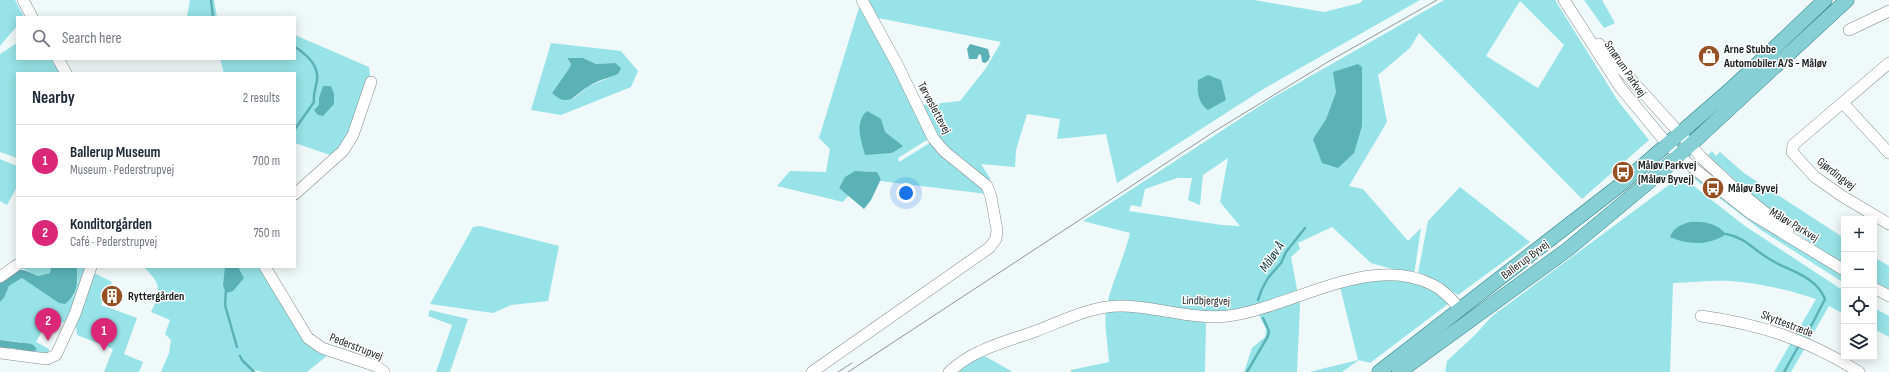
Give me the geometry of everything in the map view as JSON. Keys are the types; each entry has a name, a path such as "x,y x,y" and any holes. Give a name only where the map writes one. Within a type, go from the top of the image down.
{"main road":[{"path":"1674,140 1825,0"},
{"path":"1691,146 1847,0"},
{"name":"Ballerup Byvej","path":"1379,372 1460,308 1558,234 1674,140"},
{"name":"Ballerup Byvej","path":"1399,372 1567,250 1691,146"}],"street":[{"path":"23,0 31,16"},
{"name":"Tørveslettevej","path":"812,372 989,248 996,239 997,230 991,197 987,186 944,151 933,138 898,66 862,0"},
{"name":"Smørum Parkvej","path":"1565,2 1625,74 1674,140"},
{"name":"Smørum Parkvej","path":"1565,2 1616,80 1636,107 1674,140"},
{"path":"1849,30 1889,11"},
{"path":"59,60 65,72"},
{"name":"Gjørdingvej","path":"1889,63 1792,145 1792,152 1820,181 1889,224"},
{"path":"296,193 344,151 353,135 371,82"},
{"path":"1843,103 1889,154"},
{"name":"Måløv Parkvej","path":"1674,140 1691,146 1730,184 1820,256"},
{"name":"Måløv Parkvej","path":"1674,140 1680,156 1750,213 1841,268"},
{"path":"0,277 16,266"},
{"path":"0,353 47,359 56,355 75,314 91,268"},
{"name":"Pederstrupvej","path":"266,268 308,338 322,348 376,366 384,372"},
{"name":"Lindbjergvej","path":"949,372 979,352 1105,307 1134,306 1190,316 1228,316 1259,309 1358,277 1395,274 1417,278 1433,285 1447,294 1460,308"},
{"path":"1877,290 1889,296"},
{"name":"Skyttestræde","path":"1701,316 1737,321 1772,330 1840,359 1859,372"}],"shaded area":[{"path":"0,0 15,0 23,16 16,16 16,27 0,46"},
{"path":"190,0 214,0 217,16 187,16"},
{"path":"868,0 1254,0 1324,12 1360,3 1363,0 1420,0 1265,88 1117,183 1106,134 1057,139 1060,119 1027,114 1016,150 1015,167 981,164 990,178 987,194 880,181 881,179 877,172 864,171 851,174 843,182 839,188 849,195 843,202 777,186 790,171 826,172 830,149 819,138 861,1 930,138 898,158 899,162 933,141 943,153 950,148 935,136 923,105 960,101 986,68 1001,42 878,18"},
{"path":"1444,0 1555,0 1618,101 1649,140 1582,199 1419,33 1410,48 1378,75 1387,122 1349,186 1363,189 1408,241 1421,228 1414,275 1371,263 1332,227 1298,243 1300,249 1291,257 1300,305 1297,372 1244,372 1252,348 1265,337 1266,329 1258,313 1206,321 1205,372 1071,372 1071,370 1109,362 1106,309 1130,233 1083,221 1272,98","holes":["1520,1 1564,45 1538,88 1486,56","1336,92 1362,111 1362,126 1313,139 1326,119","1228,158 1220,202 1240,226 1222,225 1129,211 1131,205 1141,207 1145,189 1177,178 1192,178 1188,200 1200,205 1203,175"]},
{"path":"1584,0 1602,0 1615,23 1604,28"},
{"path":"296,35 369,67 370,75 350,133 333,156 296,143 296,72 224,72 220,60 296,60"},
{"path":"551,43 621,51 638,71 631,87 561,115 531,110","holes":["583,58 596,64 615,63 618,74 589,86 574,98 552,93 570,67 571,64 567,59"]},
{"path":"16,44 16,60 53,60 59,72 16,72 16,158 0,152 0,54"},
{"path":"970,44 988,49 990,57 988,61 985,63 982,62 981,55 979,54 977,59 969,59 967,49"},
{"path":"567,58 583,58 596,64 615,63 621,68 618,74 592,84 576,96 563,100 552,93 570,67 571,64"},
{"path":"1358,64 1362,67 1362,126 1354,153 1338,168 1322,163 1313,139 1326,119 1336,92 1333,72"},
{"path":"1208,75 1221,80 1226,100 1208,110 1200,101 1198,93 1198,80"},
{"path":"323,86 331,86 334,94 334,104 323,116 318,115 314,110 319,105 319,98"},
{"path":"867,111 881,119 885,132 903,146 892,153 865,155 860,138 860,126 863,116"},
{"path":"1712,151 1716,156 1720,152 1744,173 1841,236 1841,263 1790,228 1708,155"},
{"path":"0,159 16,166 16,189 7,205 0,201"},
{"path":"855,171 877,172 881,179 871,200 864,209 839,188 845,177"},
{"path":"1690,172 1781,237 1841,274 1841,281 1761,230 1688,174"},
{"path":"1686,180 1745,226 1841,289 1841,312 1829,306 1791,372 1774,372 1816,299 1789,291 1760,285 1733,281 1716,281 1673,283 1670,372 1445,372 1447,361 1476,334 1491,317 1669,185"},
{"path":"1460,187 1530,242 1458,295 1425,275 1418,273 1428,221"},
{"path":"1690,222 1700,222 1714,225 1726,234 1713,241 1698,243 1684,242 1670,237 1673,231 1678,227"},
{"path":"480,226 559,246 548,301 511,305 493,313 430,304 473,227"},
{"path":"1877,259 1889,266 1889,291 1877,285"},
{"path":"51,268 50,273 38,276 24,269 18,269"},
{"path":"51,268 77,268 75,292 65,304 59,303 22,278 9,286 4,298 0,302 0,281 14,272 21,270 38,276 50,273"},
{"path":"77,268 87,268 70,316 63,323 50,316 36,342 49,349 48,354 33,352 21,342 0,340 0,302 4,298 9,286 22,278 32,284 73,297 78,281"},
{"path":"145,268 262,268 310,347 333,351 307,372 263,372 250,369 252,372 161,372 169,353 171,340 165,334 170,320 151,312 157,298 158,288 157,283"},
{"path":"225,268 239,268 244,278 233,291 226,293 223,285"},
{"path":"96,274 112,282 101,305 137,318 124,354 143,362 139,372 104,372 113,349 77,335 76,326 91,275"},
{"path":"1395,278 1432,289 1448,304 1370,363 1359,360 1342,372 1309,372 1358,360 1340,287 1360,280"},
{"path":"430,310 468,319 450,372 436,372 452,325 428,316"},
{"path":"1877,310 1889,316 1889,337 1877,331"},
{"path":"0,340 32,344 37,349 33,352 11,348 0,348"},
{"path":"981,354 1013,372 952,372"}],"waterway":[{"path":"211,0 213,16"},
{"path":"296,48 311,60 317,75 314,102 296,128"},
{"name":"Måløv Å","path":"1258,300 1268,278 1281,263 1286,252 1305,228"},
{"path":"1726,234 1739,238 1771,260 1807,279 1818,288 1825,299 1807,334"},
{"path":"226,289 225,305 237,347"},
{"name":"Måløv Å","path":"1247,372 1268,336 1269,331 1263,318"},
{"path":"1784,372 1798,347"},
{"path":"240,356 254,372"}],"tram line":[{"path":"848,372 1215,131 1326,63 1437,0"},
{"path":"838,372 852,363"}],"place":[{"name":"Arne Stubbe Automobiler A/S - Måløv","path":"1709,56"},
{"name":"Måløv Parkvej (Måløv Byvej)","path":"1623,172"},
{"name":"Måløv Byvej","path":"1713,188"},
{"name":"Ryttergården","path":"112,296"},
{"name":"Konditorgården","path":"48,341"},
{"name":"Ballerup Museum","path":"104,351"}]}
